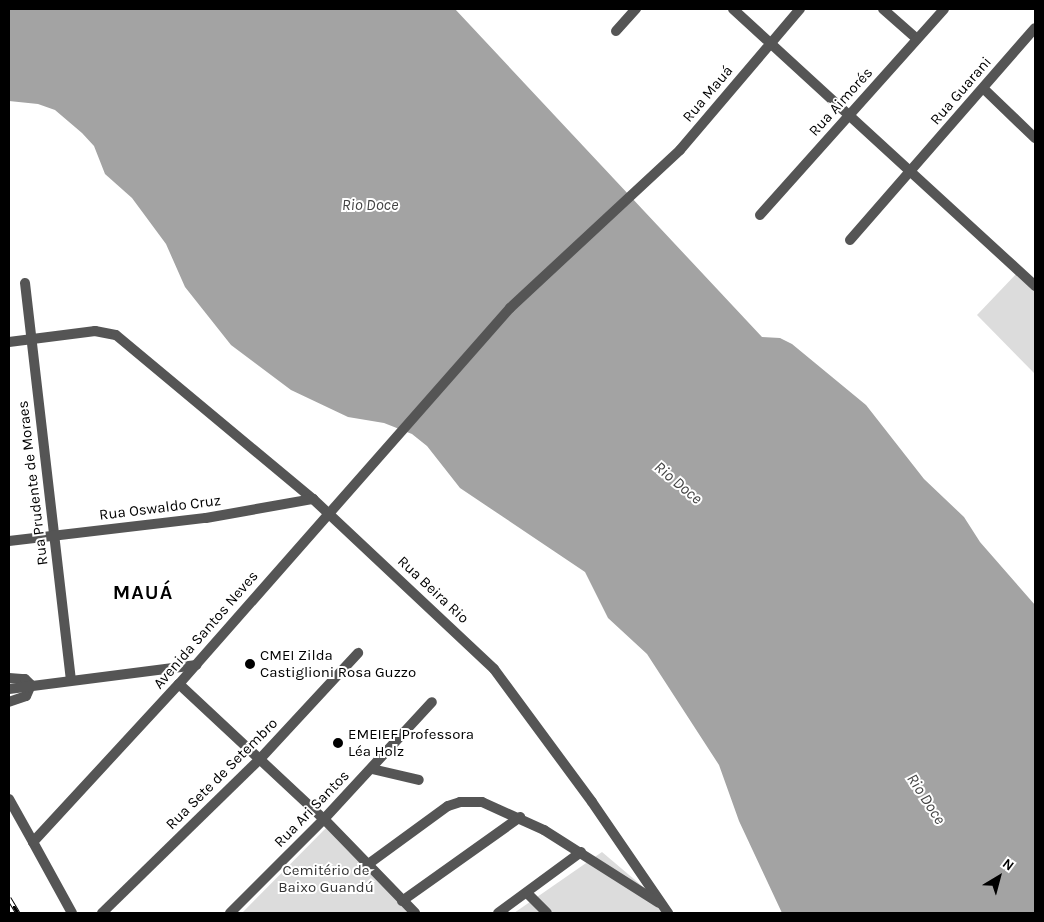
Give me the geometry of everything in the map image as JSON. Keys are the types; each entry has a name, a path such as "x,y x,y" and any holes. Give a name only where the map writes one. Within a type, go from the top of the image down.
{"street":[{"path":"616,31 636,9"},
{"path":"732,9 1035,286"},
{"name":"Rua Mauá","path":"397,435 510,308 680,150 800,9"},
{"path":"883,9 917,38"},
{"name":"Rua Aimorés","path":"760,215 944,9"},
{"name":"Rua Guarani","path":"850,240 1034,33"},
{"path":"984,89 1035,138"},
{"name":"Rua Prudente de Moraes","path":"25,283 70,678"},
{"name":"Rua Beira Rio","path":"31,338 95,331 123,339 313,499 494,669 666,910"},
{"path":"9,342 31,338"},
{"name":"Avenida Santos Neves","path":"33,842 196,665 397,435"},
{"name":"Rua Oswaldo Cruz","path":"9,541 206,518 313,499"},
{"name":"Rua Sete de Setembro","path":"102,913 259,760 358,653"},
{"path":"9,689 70,678 196,665"},
{"path":"9,678 25,679 31,685"},
{"path":"179,684 324,819 415,913"},
{"path":"9,702 26,696 31,685"},
{"name":"Rua Ari Santos","path":"230,913 372,769 432,702"},
{"path":"372,769 419,780"},
{"path":"9,799 72,913"},
{"path":"367,865 448,806 460,802 482,802 520,817 581,852 666,910"},
{"path":"402,901 520,817"},
{"path":"498,913 581,852"},
{"path":"527,893 547,913"}],"green space":[{"path":"1020,270 1035,280 1035,374 977,315"},
{"name":"Cemitério de Baixo Guandú","path":"326,828 418,913 242,913"},
{"path":"602,852 674,913 514,913"}],"water":[{"name":"Rio Doce","path":"9,9 455,9 762,337 780,338 792,344 866,405 924,479 964,517 980,542 1035,605 1035,913 782,913 739,821 719,765 647,654 608,618 585,572 460,488 427,446 412,434 384,423 348,417 291,390 231,345 185,287 166,244 132,198 105,174 94,146 55,110 38,104 9,101"}],"railway":[{"path":"9,898 18,913"}],"place":[{"name":"CMEI Zilda Castiglioni Rosa Guzzo","path":"250,664"},
{"name":"EMEIEF Professora Léa Holz","path":"338,743"}],"district":[{"name":"MAUÁ","path":"143,592"}]}
